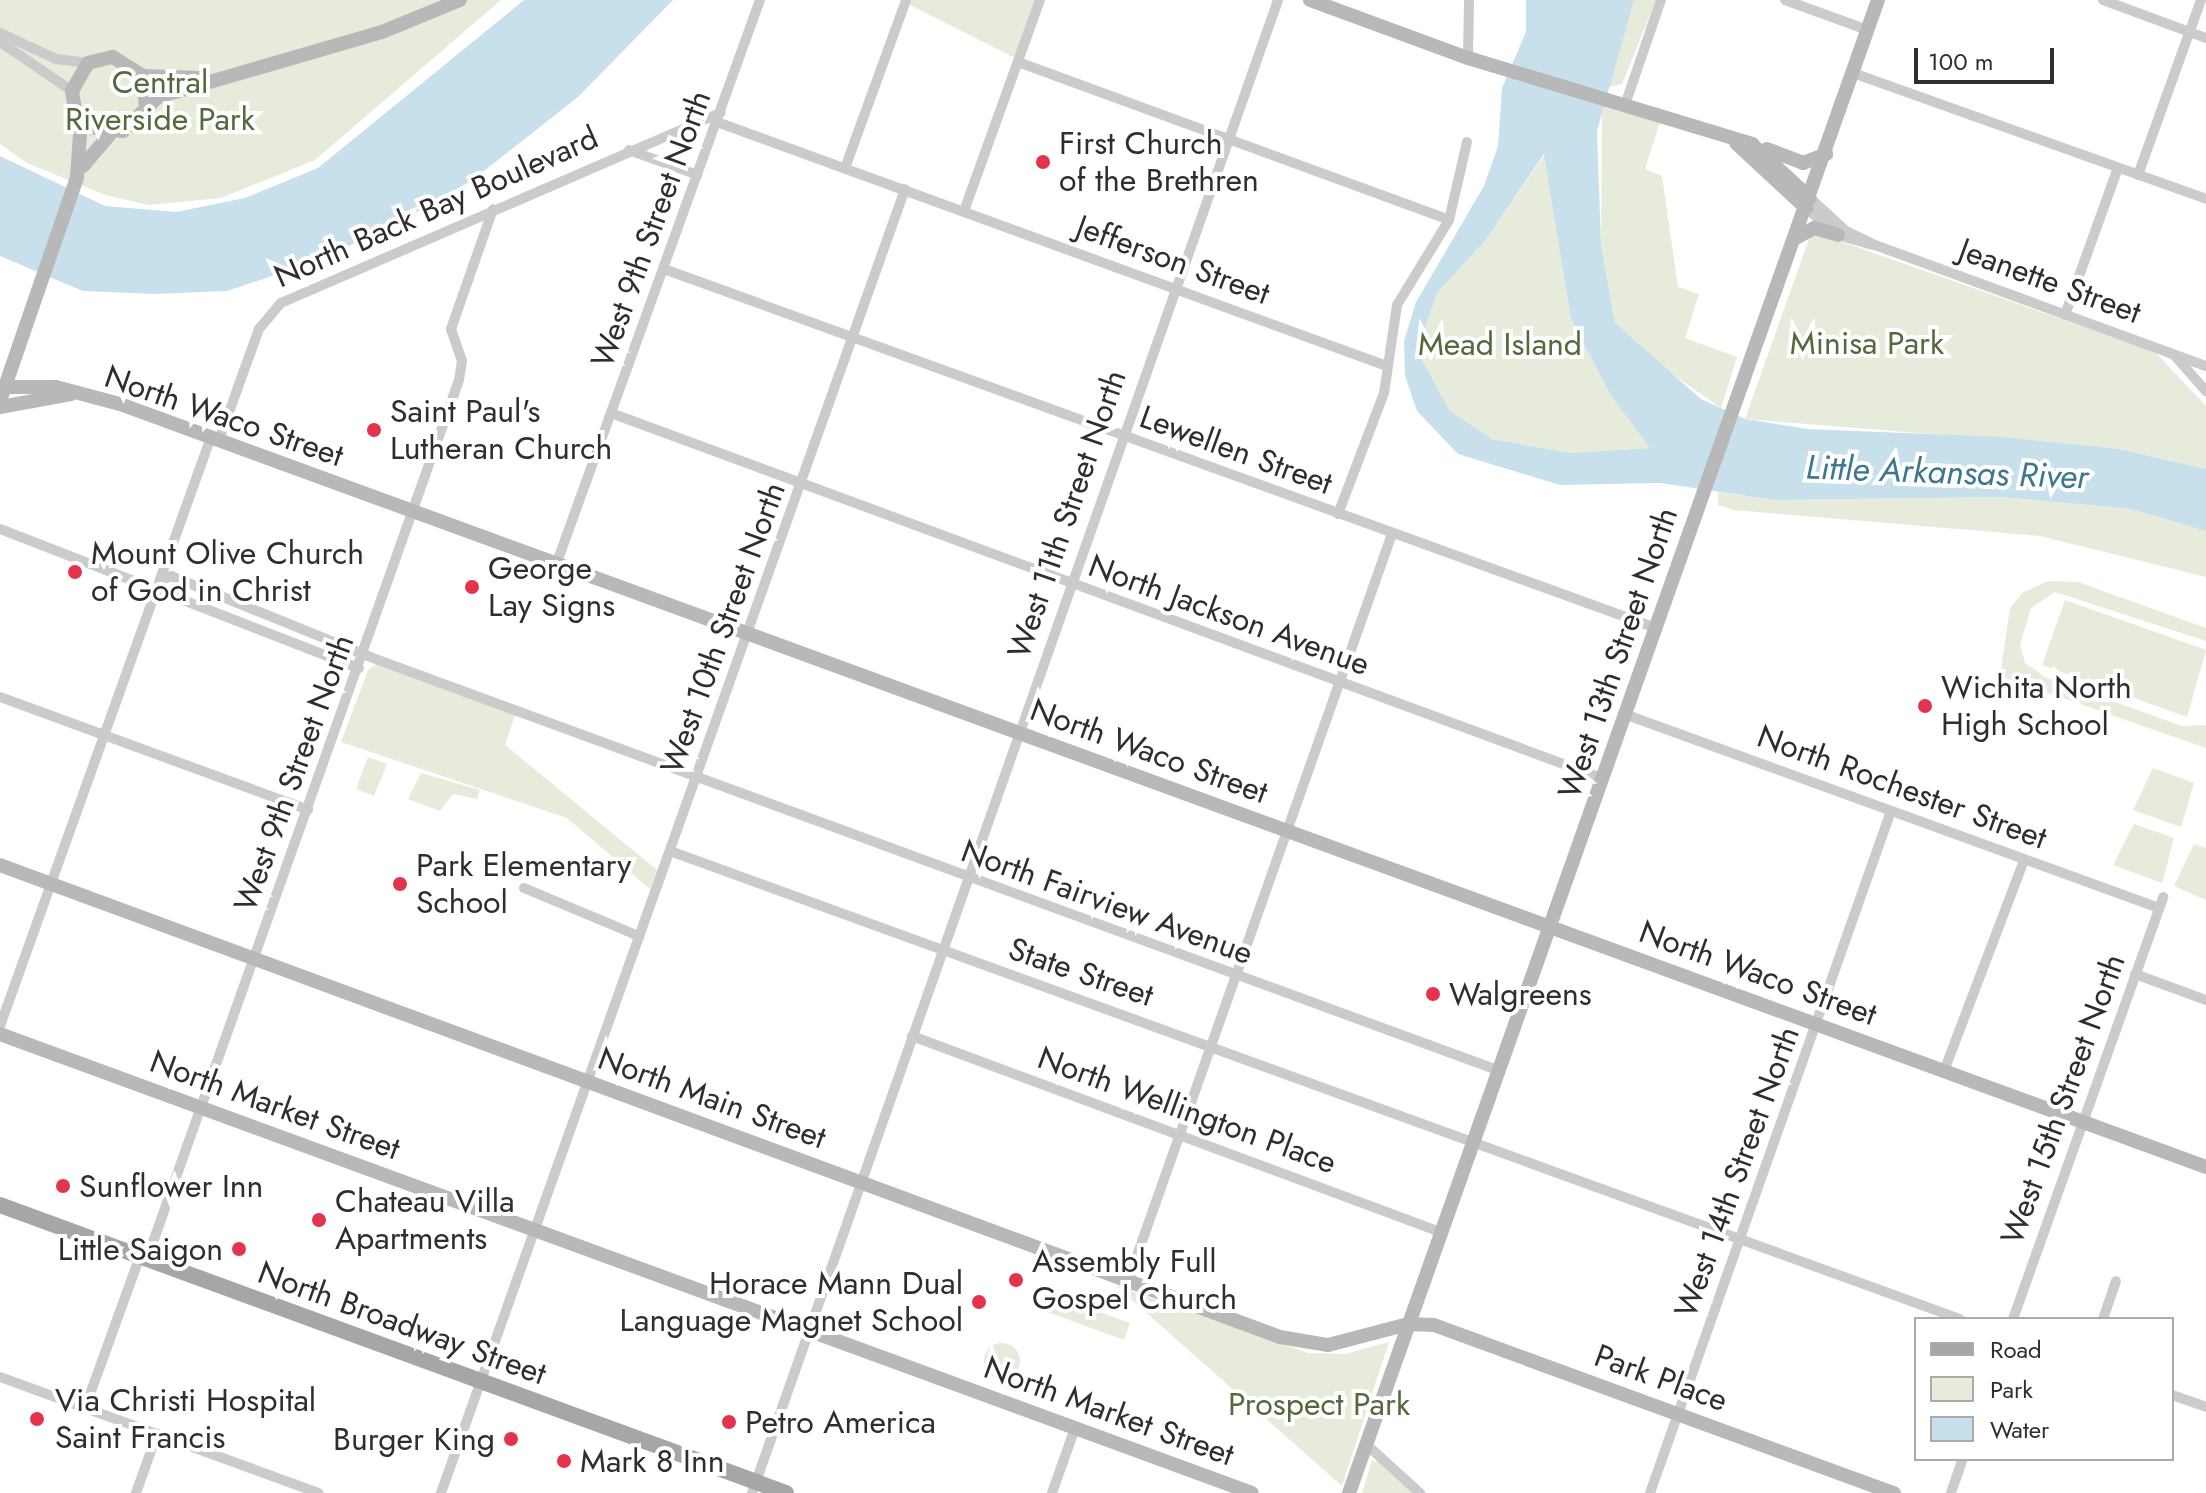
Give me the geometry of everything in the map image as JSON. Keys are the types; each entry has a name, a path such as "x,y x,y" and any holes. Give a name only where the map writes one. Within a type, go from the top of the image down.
{"main road":[{"name":"North Broadway Street","path":"0,1205 480,1382 754,1488 786,1493"}],"street":[{"path":"2,392 77,177 93,147 111,133 133,125 146,106 235,73 382,32 460,0"},
{"name":"West 9th Street North","path":"556,565 760,0"},
{"path":"845,168 906,0"},
{"path":"964,211 1040,0"},
{"name":"West 11th Street North","path":"754,1488 1278,0"},
{"path":"1310,0 1468,58 1626,102 1803,163 1826,154"},
{"path":"1468,58 1469,0"},
{"path":"1626,102 1661,0"},
{"path":"1785,0 1868,30"},
{"name":"West 13th Street North","path":"1349,1493 1826,154 1878,0"},
{"path":"2103,0 2206,38"},
{"path":"2138,175 2201,0"},
{"path":"0,33 64,62 124,59 143,76 181,80 235,73"},
{"path":"0,42 72,91 81,120 77,177"},
{"path":"1018,62 1449,220"},
{"path":"72,91 88,63"},
{"path":"1853,73 2206,199"},
{"path":"143,76 146,106"},
{"name":"North Back Bay Boulevard","path":"215,439 268,314 298,293 629,150 719,117"},
{"name":"Jefferson Street","path":"719,117 845,168 1384,365"},
{"path":"81,120 111,133"},
{"path":"1726,137 1808,203"},
{"path":"1338,514 1384,393 1384,365 1397,305 1449,220 1467,142"},
{"path":"1752,144 1808,203"},
{"name":"North Back Bay Boulevard","path":"629,150 698,175"},
{"path":"2065,315 2118,168"},
{"name":"West 10th Street North","path":"441,1493 905,189"},
{"name":"Jeanette Street","path":"1808,203 1838,235 1875,245 2206,366"},
{"name":"Jeanette Street","path":"1808,203 1846,231 1875,245"},
{"name":"West 9th Street North","path":"85,1408 202,1108 414,514 459,380 462,361 451,329 493,209"},
{"path":"1795,238 1814,228 1838,235"},
{"name":"Lewellen Street","path":"664,269 1656,628"},
{"path":"2174,355 2206,391"},
{"name":"North Waco Street","path":"2,392 56,387 71,394 120,404 2206,1167"},
{"name":"North Waco Street","path":"0,407 71,394"},
{"name":"North Jackson Avenue","path":"611,413 1604,779"},
{"path":"0,1026 159,584 215,439"},
{"path":"0,529 159,584 165,598 359,668"},
{"path":"1128,1281 1392,534"},
{"name":"North Fairview Avenue","path":"159,584 171,576 364,655 1236,977 1500,1071"},
{"path":"0,697 308,810"},
{"name":"North Rochester Street","path":"1627,715 2024,860 2161,903"},
{"name":"West 14th Street North","path":"1650,1493 1891,811"},
{"name":"State Street","path":"670,851 1212,1045 1475,1143"},
{"path":"1944,1071 2024,860"},
{"name":"North Main Street","path":"0,865 1128,1281 1308,1344 1355,1341 1408,1324"},
{"path":"524,888 639,936"},
{"name":"West 15th Street North","path":"2014,1317 2161,903"},
{"path":"2135,974 2206,1000"},
{"name":"North Market Street","path":"0,1034 1252,1493"},
{"name":"North Wellington Place","path":"912,1036 1443,1233"},
{"path":"1475,1143 1954,1317"},
{"path":"2104,1317 2116,1281"},
{"name":"Park Place","path":"1408,1324 1434,1325 1894,1493"},
{"path":"0,1377 319,1493"},
{"path":"2174,1396 2206,1407"},
{"path":"1052,1493 1075,1428"},
{"path":"136,1493 157,1434"},
{"path":"1367,1445 1420,1493"},
{"path":"1951,1493 1962,1461"}],"green space":[{"name":"Central Riverside Park","path":"0,0 501,0 315,160 221,198 149,205 105,195 27,163 0,144"},
{"path":"900,0 1040,0 1019,60"},
{"path":"1634,0 1656,0 1622,84 1608,87"},
{"path":"1602,105 1660,122 1645,169 1662,176 1678,287 1699,294 1685,338 1737,357 1721,408 1644,354 1615,324 1601,245"},
{"name":"Mead Island","path":"1545,154 1571,319 1610,394 1652,448 1570,453 1492,439 1450,411 1422,360 1420,342 1437,293 1485,241"},
{"name":"Minisa Park","path":"1817,233 2155,352 2206,406 2206,469 2119,449 1745,419 1810,236"},
{"path":"1718,492 1775,500 2002,497 2131,509 2206,531 2206,577 2040,536 1734,510 1718,505"},
{"path":"2048,581 2078,582 2206,628 2206,641 2055,592 2031,608 2020,645 2025,663 2045,677 2182,726 2206,725 2206,748 2000,676 2010,608 2022,593"},
{"path":"2065,600 2206,650 2187,717 2042,665"},
{"path":"376,665 515,715 505,745 657,870 650,889 567,818 341,742 368,670"},
{"path":"368,757 387,764 374,796 356,789"},
{"path":"2153,768 2194,783 2181,827 2133,810"},
{"path":"421,773 480,790 477,799 453,794 440,811 408,799"},
{"path":"2134,824 2174,838 2162,883 2113,865"},
{"path":"2194,844 2206,848 2206,900 2174,886"},
{"name":"Prospect Park","path":"1115,1285 1308,1353 1345,1354 1389,1342 1342,1486"},
{"path":"1048,1293 1130,1323 1124,1340 1042,1310"},
{"path":"1002,1343 1015,1348 1020,1361 1015,1374 1002,1379 989,1374 984,1361 989,1348"},
{"path":"1372,1461 1380,1462 1415,1493 1362,1493"}],"water":[{"path":"524,0 673,0 578,97 471,181 385,230 310,263 227,291 154,294 83,291 0,256 0,156 105,206 176,212 245,198 318,168"},
{"name":"Little Arkansas River","path":"1526,0 1634,0 1597,131 1601,245 1615,323 1701,399 1745,419 1808,429 2001,437 2119,449 2206,469 2206,531 2131,509 2002,497 1775,500 1660,483 1560,485 1458,454 1417,411 1405,376 1404,341 1416,302 1484,186 1498,146 1502,88 1526,32","holes":["1544,154 1571,319 1610,394 1650,448 1570,453 1492,439 1450,411 1422,360 1420,342 1437,293 1485,241"]}],"place":[{"name":"First Church of the Brethren","path":"1043,162"},
{"name":"Saint Paul's Lutheran Church","path":"374,430"},
{"name":"Mount Olive Church of God in Christ","path":"75,572"},
{"name":"George Lay Signs","path":"472,587"},
{"name":"Wichita North High School","path":"1925,706"},
{"name":"Park Elementary School","path":"400,884"},
{"name":"Walgreens","path":"1433,994"},
{"name":"Sunflower Inn","path":"63,1186"},
{"name":"Chateau Villa Apartments","path":"319,1220"},
{"name":"Little Saigon","path":"239,1249"},
{"name":"Assembly Full Gospel Church","path":"1016,1280"},
{"name":"Horace Mann Dual Language Magnet School","path":"979,1302"},
{"name":"Via Christi Hospital Saint Francis","path":"37,1419"},
{"name":"Petro America","path":"729,1422"},
{"name":"Burger King","path":"511,1439"},
{"name":"Mark 8 Inn","path":"564,1461"}]}
